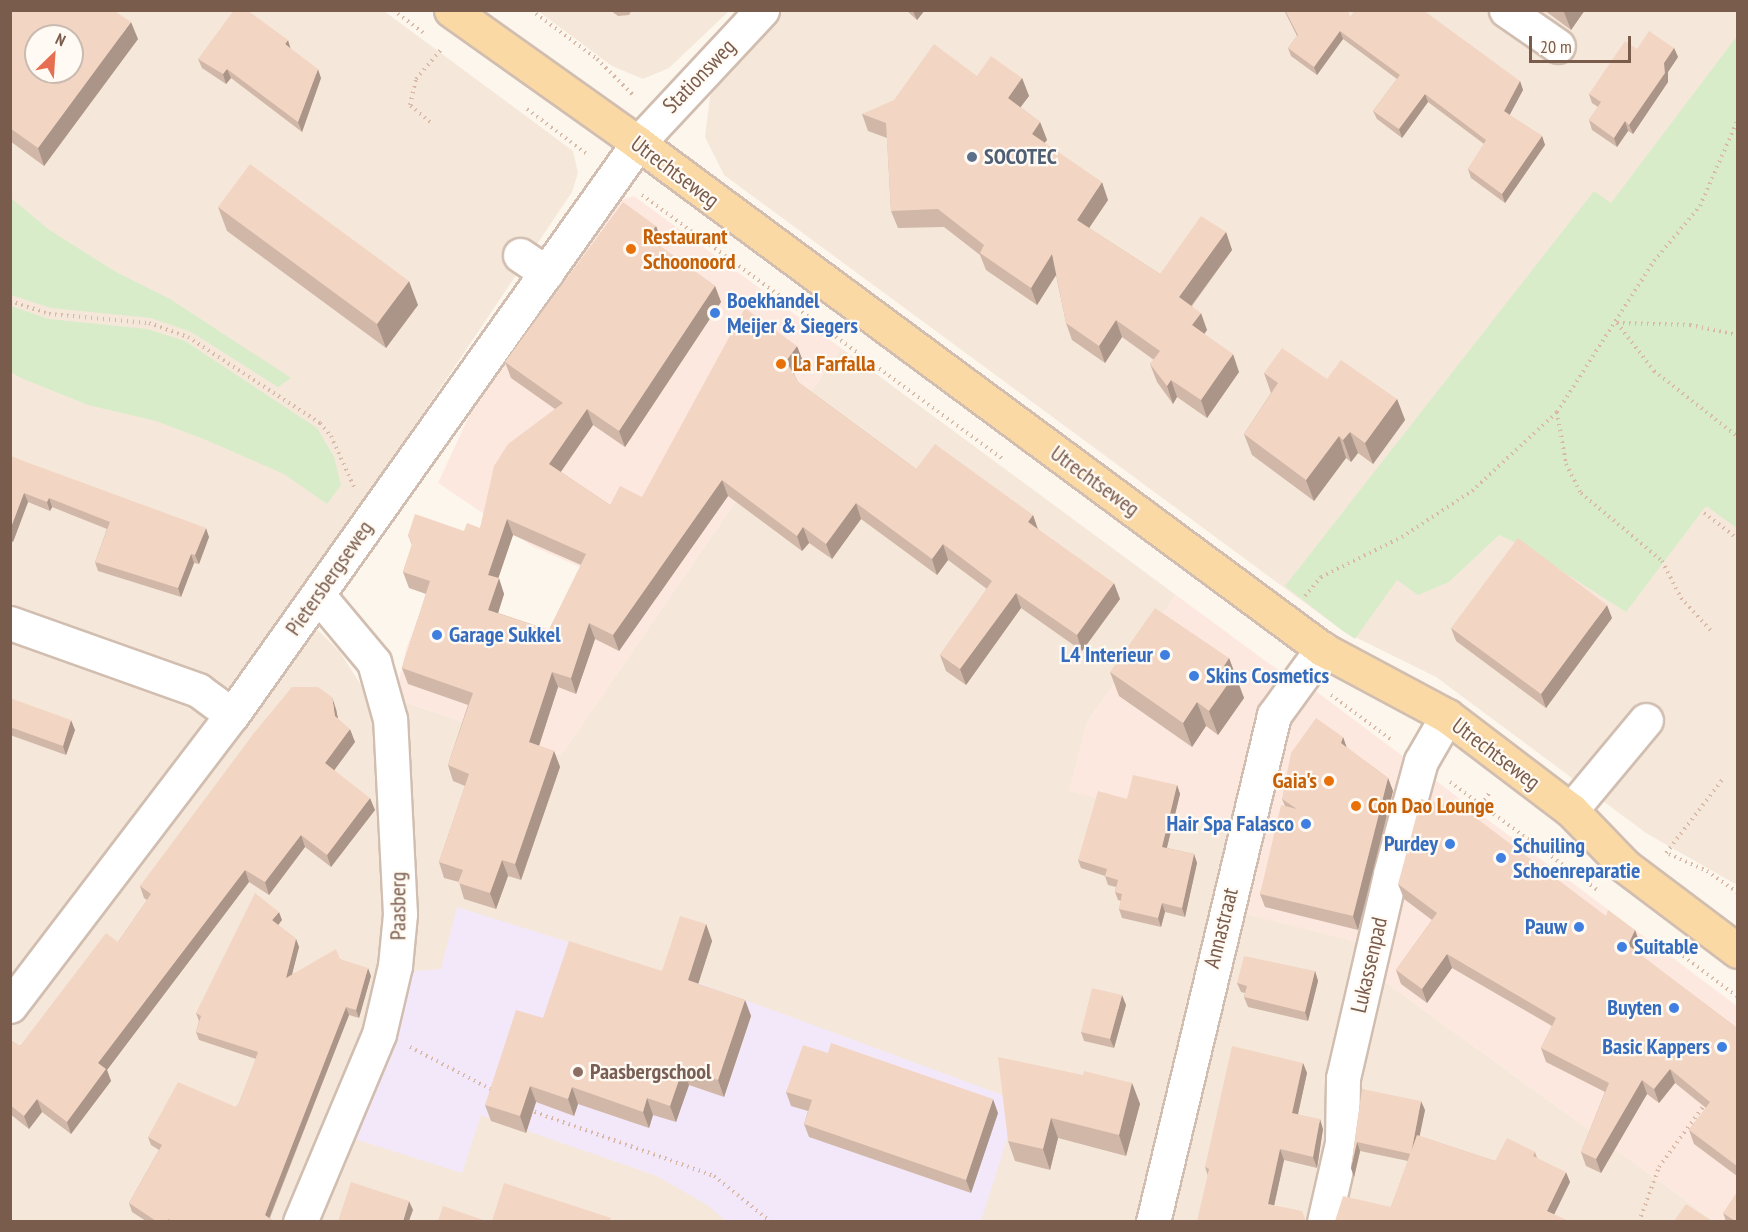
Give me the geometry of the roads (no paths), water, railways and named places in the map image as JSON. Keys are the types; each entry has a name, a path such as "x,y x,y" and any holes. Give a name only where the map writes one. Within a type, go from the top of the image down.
{"main road":[{"name":"Utrechtseweg","path":"451,10 648,131 1322,649 1447,717 1571,810 1625,866 1737,951"}],"street":[{"name":"Stationsweg","path":"648,131 762,10"},
{"path":"1506,10 1558,46"},
{"name":"Pietersbergseweg","path":"10,1006 232,715 318,595 534,264 615,176 648,131"},
{"name":"Paasberg","path":"300,1221 379,1034 395,966 400,915 390,719 375,662 318,595"},
{"path":"10,623 198,690 232,715"},
{"name":"Annastraat","path":"1153,1221 1274,715 1322,649"},
{"name":"Lukassenpad","path":"1324,1221 1342,1143 1343,1078 1390,874 1421,761 1447,717"},
{"path":"1571,810 1646,720"}],"place":[{"name":"SOCOTEC","path":"972,157"},
{"name":"Restaurant Schoonoord","path":"631,249"},
{"name":"Boekhandel Meijer & Siegers","path":"715,313"},
{"name":"La Farfalla","path":"781,364"},
{"name":"Garage Sukkel","path":"437,635"},
{"name":"L4 Interieur","path":"1165,655"},
{"name":"Skins Cosmetics","path":"1194,676"},
{"name":"Gaia's","path":"1329,781"},
{"name":"Con Dao Lounge","path":"1356,806"},
{"name":"Hair Spa Falasco","path":"1306,824"},
{"name":"Purdey","path":"1450,844"},
{"name":"Schuiling Schoenreparatie","path":"1501,858"},
{"name":"Pauw","path":"1579,927"},
{"name":"Suitable","path":"1622,947"},
{"name":"Buyten","path":"1674,1008"},
{"name":"Basic Kappers","path":"1722,1047"},
{"name":"Paasbergschool","path":"578,1072"}]}
